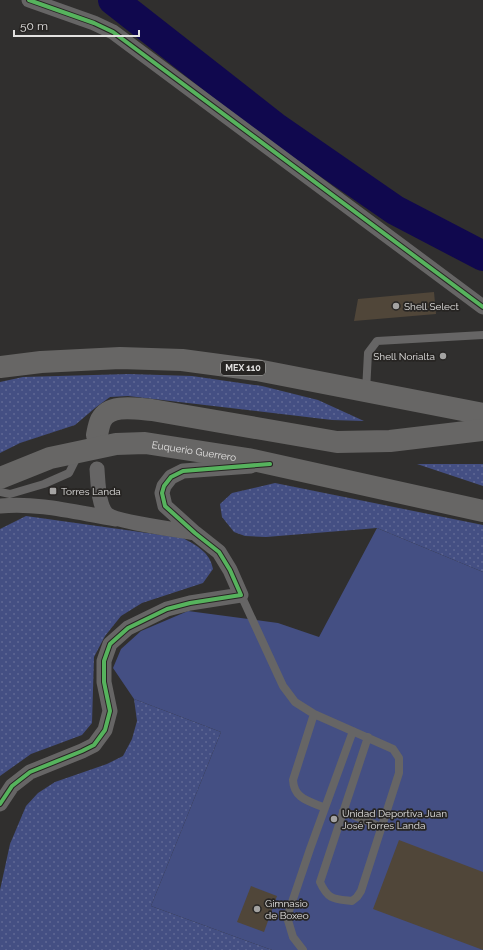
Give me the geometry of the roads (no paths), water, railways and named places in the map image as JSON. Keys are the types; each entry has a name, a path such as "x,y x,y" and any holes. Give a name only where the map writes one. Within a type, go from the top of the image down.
{"main road":[{"name":"MEX 110","path":"0,367 41,362 120,358 182,360 257,370 483,414"},
{"path":"97,435 101,420 105,414 113,410 126,409 152,410 337,442 390,440 483,430"},
{"name":"Euquerio Guerrero","path":"0,478 50,458 116,444 145,443 248,459 483,510"}],"street":[{"path":"29,0 94,23 113,32 483,307"},
{"path":"0,804 12,786 30,772 94,745 105,730 110,711 104,682 104,661 110,644 128,628 167,609 190,603 241,595 230,570 219,552 165,506 162,493 164,486 171,477 183,471 270,464"},
{"path":"96,469 103,508 108,514 120,519"},
{"path":"0,506 16,504 35,506 120,519 195,533"}],"lane":[{"path":"366,391 368,353 377,341 483,335"},
{"path":"0,492 10,494 44,484 69,473 79,452"},
{"path":"241,595 283,686 294,702 314,714 368,737 393,749 400,758 399,773 361,891 352,901 333,899 324,892 320,882 368,737"},
{"path":"314,714 293,780 293,788 299,796 325,808"},
{"path":"303,950 293,937 287,917 353,731"},
{"path":"343,812 381,827"}],"waterway":[{"path":"113,0 275,127 395,210 483,256"}],"place":[{"name":"Shell Select","path":"396,306"},
{"name":"Shell Norialta","path":"443,356"},
{"name":"Torres Landa","path":"53,491"},
{"name":"Unidad Deportiva Juan José Torres Landa","path":"334,819"},
{"name":"Gimnasio de Boxeo","path":"257,909"}]}
